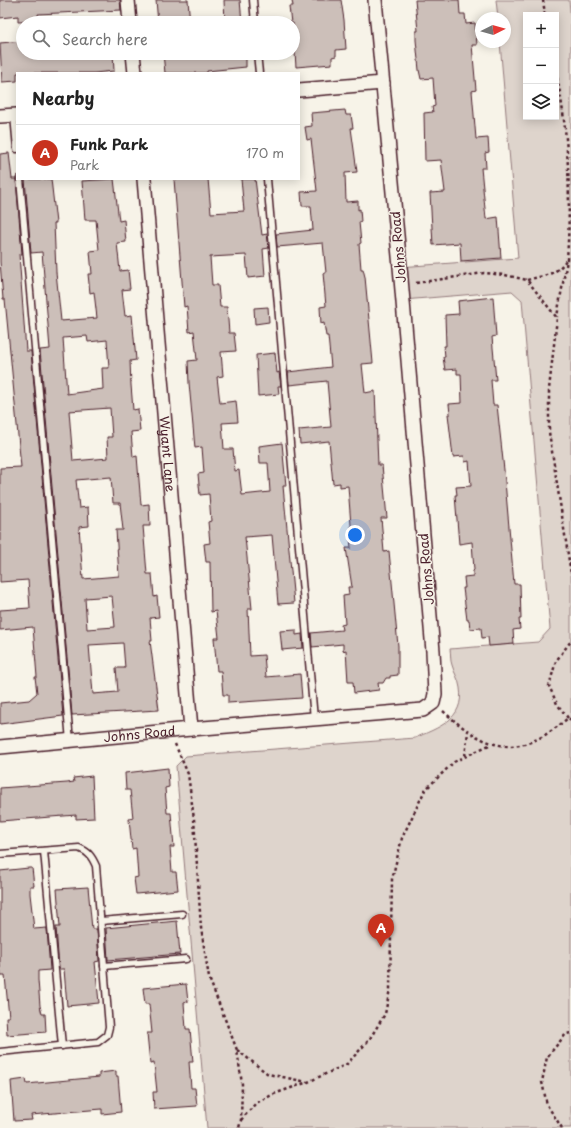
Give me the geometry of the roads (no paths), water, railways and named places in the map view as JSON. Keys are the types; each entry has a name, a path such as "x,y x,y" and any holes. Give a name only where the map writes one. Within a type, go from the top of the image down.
{"street":[{"path":"128,0 129,16"},
{"name":"Johns Road","path":"0,747 191,729 423,710 433,703 436,694 376,0"},
{"path":"134,60 135,72"},
{"path":"300,90 383,83"},
{"path":"0,116 15,115"},
{"name":"Wyant Lane","path":"144,180 191,729"}],"lane":[{"path":"253,0 254,16"},
{"path":"257,60 258,72"},
{"path":"15,115 16,132"},
{"path":"20,180 70,741"},
{"path":"268,180 314,720"},
{"path":"0,854 78,848 85,850 92,856 96,866 109,1027 107,1035 98,1042 0,1052"},
{"path":"44,851 62,1046"},
{"path":"100,921 182,914"},
{"path":"104,966 186,959"}],"place":[{"name":"Funk Park","path":"381,947"}]}
